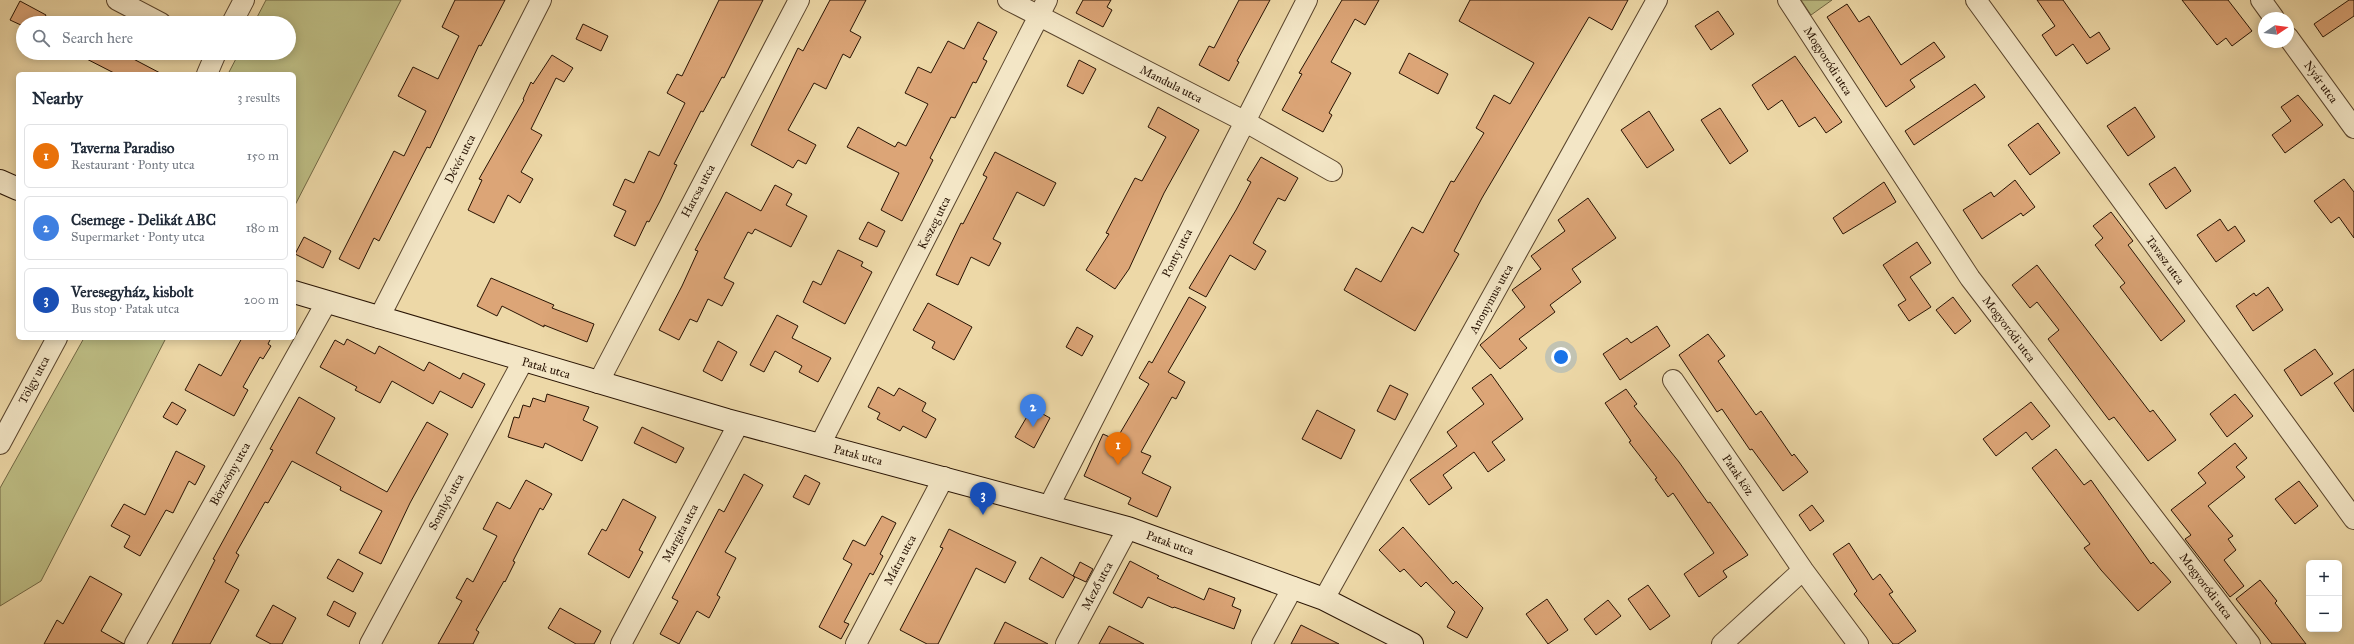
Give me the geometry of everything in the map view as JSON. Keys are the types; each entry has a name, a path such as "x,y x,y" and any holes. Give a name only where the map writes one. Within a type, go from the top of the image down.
{"street":[{"path":"117,0 148,16"},
{"path":"236,16 244,0"},
{"name":"Dévér utca","path":"379,318 541,0"},
{"name":"Harcsa utca","path":"598,382 799,0"},
{"name":"Mandula utca","path":"1008,0 1043,8 1332,171"},
{"name":"Ponty utca","path":"1049,506 1307,0"},
{"name":"Anonymus utca","path":"1324,599 1657,0"},
{"name":"Mogyoródi utca","path":"1788,0 1970,278 2250,644"},
{"name":"Tavasz utca","path":"1976,0 2354,519"},
{"path":"2261,0 2270,12"},
{"name":"Keszeg utca","path":"820,445 1043,8"},
{"name":"Nyár utca","path":"2294,45 2354,128"},
{"path":"208,72 213,60"},
{"path":"0,181 16,188"},
{"name":"Patak utca","path":"296,293 326,303 523,361 739,423 944,477 1128,528 1324,599 1412,644"},
{"name":"Börzsöny utca","path":"135,644 326,303"},
{"name":"Tölgy utca","path":"0,444 56,340"},
{"name":"Somlyó utca","path":"370,644 523,361"},
{"name":"Patak köz","path":"1672,380 1803,570 1858,644"},
{"name":"Margita utca","path":"621,644 739,423"},
{"name":"Mátra utca","path":"856,644 944,477"},
{"name":"Mező utca","path":"1066,644 1128,528"},
{"path":"1722,644 1803,570"},
{"path":"1262,644 1293,587"}],"green space":[{"path":"266,0 401,0 296,203 296,72 229,72 235,60 296,60 296,16 258,16"},
{"path":"1801,0 1832,0 1811,15"},
{"path":"83,340 165,340 41,581 0,606 0,488"}],"building":[{"path":"455,0 505,0 481,46 479,45 430,148 427,147 379,241 374,238 359,269 339,259 394,151 404,156 426,111 398,96 413,67 438,79 459,36 442,27"},
{"path":"719,0 763,0 724,78 722,77 703,112 701,111 674,164 677,165 660,201 649,222 647,221 635,246 614,236 626,211 613,205 625,179 634,183 649,151 659,156 685,103 667,93 677,74 682,76"},
{"path":"830,0 866,0 850,31 861,37 850,58 843,54 826,89 814,83 788,130 816,145 806,164 798,160 793,168 751,145 798,48 803,51"},
{"path":"1083,0 1111,0 1107,7 1112,10 1103,27 1076,13"},
{"path":"1239,0 1270,0 1237,61 1239,62 1229,81 1199,65 1209,46 1214,48"},
{"path":"1342,0 1379,0 1365,25 1355,19 1331,62 1351,73 1329,113 1332,115 1323,132 1282,110 1302,74 1299,73"},
{"path":"1470,0 1628,0 1612,30 1589,17 1482,198 1454,251 1459,254 1415,331 1344,290 1356,268 1381,282 1412,227 1423,233 1451,181 1454,182 1484,133 1476,128 1494,95 1510,104 1534,63 1459,21"},
{"path":"2037,0 2063,0 2090,38 2099,32 2110,49 2087,64 2073,44 2056,56 2042,35 2055,26"},
{"path":"2182,0 2228,0 2252,31 2232,46 2226,38 2217,45"},
{"path":"2349,0 2354,0 2354,16 2323,37 2314,24"},
{"path":"20,1 46,15 16,16 16,23 10,20"},
{"path":"1847,4 1859,22 1869,16 1901,65 1934,42 1945,57 1910,80 1915,87 1886,107 1827,17"},
{"path":"1718,11 1734,34 1711,50 1695,26"},
{"path":"978,22 997,32 983,59 987,61 976,83 973,82 955,118 951,117 930,158 933,160 902,221 881,210 899,173 847,147 858,127 895,147 898,142 906,146 928,104 905,93 918,67 931,73 948,41 964,49"},
{"path":"583,24 608,36 601,51 576,39"},
{"path":"1409,53 1448,74 1438,94 1399,73"},
{"path":"552,55 573,68 564,82 556,78 531,129 542,135 521,172 533,179 520,203 508,195 494,223 468,210 482,180 479,179 524,100 523,99 531,82 533,84"},
{"path":"1795,56 1842,122 1826,133 1815,117 1799,127 1782,100 1768,110 1752,85"},
{"path":"89,60 135,60 158,72 112,72"},
{"path":"1079,60 1096,69 1083,94 1067,86"},
{"path":"1975,84 1985,97 1914,145 1905,131"},
{"path":"2298,95 2323,125 2285,153 2272,135 2291,121 2281,107"},
{"path":"1158,107 1199,130 1164,193 1129,269 1115,289 1086,270 1109,234 1106,233 1135,178 1142,181 1166,137 1148,127"},
{"path":"2135,107 2155,137 2128,156 2107,126"},
{"path":"1720,108 1748,151 1730,164 1701,120"},
{"path":"1649,111 1674,150 1647,168 1621,130"},
{"path":"2038,123 2060,153 2030,175 2008,145"},
{"path":"995,152 1056,183 1044,206 1017,192 993,239 1001,243 989,266 971,257 958,285 936,275 961,223 963,224 987,177 983,175"},
{"path":"1261,157 1298,178 1285,201 1278,198 1253,243 1266,251 1255,270 1230,255 1206,297 1189,288 1236,210 1251,182 1247,180"},
{"path":"2175,167 2191,191 2166,209 2149,184"},
{"path":"2344,179 2354,192 2354,238 2339,217 2331,223 2314,201"},
{"path":"2015,180 2035,207 2023,216 2021,213 1982,239 1963,210 1991,192 1994,197"},
{"path":"1884,182 1896,202 1843,234 1833,218"},
{"path":"775,185 792,194 786,205 807,216 791,247 755,229 752,234 748,232 724,278 734,283 722,306 708,299 697,322 690,319 679,340 659,330 698,251 695,250 726,192 761,211"},
{"path":"1588,198 1616,238 1572,269 1581,282 1550,305 1555,312 1519,339 1527,348 1500,369 1480,345 1525,307 1512,290 1541,269 1531,256 1565,231 1558,220"},
{"path":"2111,212 2133,241 2128,245 2185,321 2161,341 2120,287 2125,283 2095,245 2103,238 2093,226"},
{"path":"2220,219 2228,231 2235,226 2245,241 2216,262 2197,235"},
{"path":"868,222 885,231 877,247 859,239"},
{"path":"304,237 331,251 323,268 296,254"},
{"path":"1917,242 1931,263 1910,277 1931,307 1909,321 1898,305 1906,300 1883,265"},
{"path":"838,250 863,262 861,266 872,272 845,324 803,302 813,281 821,285"},
{"path":"2037,265 2150,412 2153,410 2176,440 2148,461 2114,417 2109,420 2048,339 2059,330 2037,302 2030,308 2012,285"},
{"path":"491,278 554,305 552,308 594,324 587,342 544,325 544,327 502,306 497,316 477,306"},
{"path":"2268,287 2283,310 2253,331 2236,306 2254,293 2256,296"},
{"path":"1189,297 1206,307 1168,372 1185,382 1176,399 1172,397 1141,452 1151,456 1142,473 1171,487 1157,517 1128,504 1131,498 1084,476 1103,434 1116,440 1149,384 1139,378 1149,361 1152,363"},
{"path":"1953,297 1971,321 1955,334 1936,310"},
{"path":"928,303 972,327 954,360 932,348 935,342 913,330"},
{"path":"777,315 798,326 792,338 831,358 818,382 799,372 802,366 775,351 764,372 750,365"},
{"path":"1657,326 1670,346 1620,380 1603,354 1627,338 1631,343"},
{"path":"1077,327 1093,336 1082,356 1066,347"},
{"path":"1708,334 1725,356 1718,361 1756,415 1761,411 1792,456 1794,454 1808,472 1783,491 1752,449 1750,450 1722,409 1717,412 1679,355"},
{"path":"347,339 375,354 379,346 424,371 429,362 460,379 463,373 485,384 472,408 440,391 433,404 392,381 380,403 355,390 357,387 320,367 335,340 344,345"},
{"path":"241,340 270,340 268,344 271,346 263,359 260,357 243,387 248,390 234,416 185,390 199,364 221,376"},
{"path":"718,341 737,352 722,381 703,371"},
{"path":"2315,349 2333,374 2301,396 2284,370"},
{"path":"2354,369 2354,412 2334,383"},
{"path":"1491,374 1523,419 1492,442 1505,460 1488,472 1474,452 1443,475 1452,488 1429,505 1410,480 1457,446 1447,432 1484,404 1472,388"},
{"path":"1390,385 1408,394 1395,420 1377,411"},
{"path":"878,387 894,396 899,388 926,403 922,411 936,419 926,438 903,426 900,431 877,419 880,413 868,407"},
{"path":"1626,389 1637,404 1634,406 1679,462 1708,503 1710,502 1748,555 1723,571 1727,577 1699,597 1684,574 1714,553 1673,493 1668,497 1655,479 1657,478 1629,442 1631,441 1605,403"},
{"path":"547,394 589,407 583,420 598,427 582,461 545,443 543,448 508,437 514,417 519,418 523,405 530,407 533,398 545,402"},
{"path":"2235,394 2253,416 2227,437 2210,414"},
{"path":"299,397 335,418 316,453 387,492 427,422 448,434 410,503 381,564 359,553 382,511 340,490 341,487 292,461 268,503 265,502 236,553 239,555 225,582 239,590 210,644 172,644 215,560 213,559 273,450 270,449"},
{"path":"172,402 186,410 177,425 163,417"},
{"path":"2031,402 2050,426 2032,440 2026,432 1996,456 1983,439"},
{"path":"1032,408 1050,418 1034,448 1015,437"},
{"path":"1317,410 1355,430 1341,459 1302,439"},
{"path":"642,427 684,448 676,463 634,443"},
{"path":"2235,443 2247,458 2236,467 2245,477 2208,506 2233,536 2228,539 2236,550 2224,560 2244,586 2230,597 2185,539 2191,535 2171,510 2206,483 2198,473"},
{"path":"2056,449 2084,485 2091,480 2151,564 2153,562 2171,582 2138,611 2101,570 2084,548 2090,544 2032,468"},
{"path":"176,451 205,466 195,485 189,481 173,513 166,510 140,556 124,547 130,536 111,526 124,504 145,515"},
{"path":"744,474 763,485 725,552 736,558 717,595 720,597 709,618 697,611 679,644 660,634 678,601 672,598 719,509 724,512"},
{"path":"805,475 820,483 809,505 793,497"},
{"path":"526,480 552,494 543,510 540,508 513,561 515,562 505,582 504,581 476,630 479,632 473,644 438,644 462,601 456,598 467,578 473,582 497,536 483,529 497,502 510,509"},
{"path":"2299,481 2318,506 2295,524 2275,499"},
{"path":"623,499 656,517 639,550 643,552 629,578 588,554 602,529 606,531"},
{"path":"1812,505 1824,521 1810,531 1799,515"},
{"path":"882,516 896,523 880,554 883,556 873,575 870,573 844,622 849,624 841,639 819,627 852,564 843,559 853,540 865,546"},
{"path":"1403,527 1453,584 1456,581 1483,608 1467,638 1447,627 1455,612 1426,582 1421,587 1404,569 1400,572 1379,550"},
{"path":"949,529 1016,562 1005,583 976,568 938,644 927,644 900,630 943,548 940,547"},
{"path":"1849,543 1873,580 1880,574 1893,592 1889,594 1916,631 1898,644 1893,644 1854,594 1857,591 1833,554"},
{"path":"1041,557 1075,577 1063,598 1029,579"},
{"path":"338,559 363,573 353,592 327,578"},
{"path":"1130,561 1159,576 1157,578 1204,600 1209,588 1235,598 1232,606 1241,610 1234,629 1174,607 1173,608 1148,597 1142,608 1113,593"},
{"path":"1080,562 1093,569 1086,582 1073,576"},
{"path":"90,576 122,594 101,631 124,644 44,644 57,620 63,624"},
{"path":"2260,580 2277,601 2275,603 2306,644 2272,644 2236,599"},
{"path":"1648,585 1670,616 1650,630 1628,599"},
{"path":"1547,599 1568,630 1548,644 1526,614"},
{"path":"1608,600 1621,616 1596,635 1584,619"},
{"path":"334,601 356,613 349,627 327,615"},
{"path":"273,605 296,618 282,644 271,644 256,636"},
{"path":"560,608 601,631 594,644 576,644 548,628"},
{"path":"1005,622 1048,644 994,644"},
{"path":"1301,625 1339,644 1291,644"},
{"path":"1109,626 1144,644 1099,644"}],"place":[{"name":"Csemege - Delikát ABC","path":"1033,427"},
{"name":"Taverna Paradiso","path":"1118,465"},
{"name":"Veresegyház, kisbolt","path":"983,515"}]}
